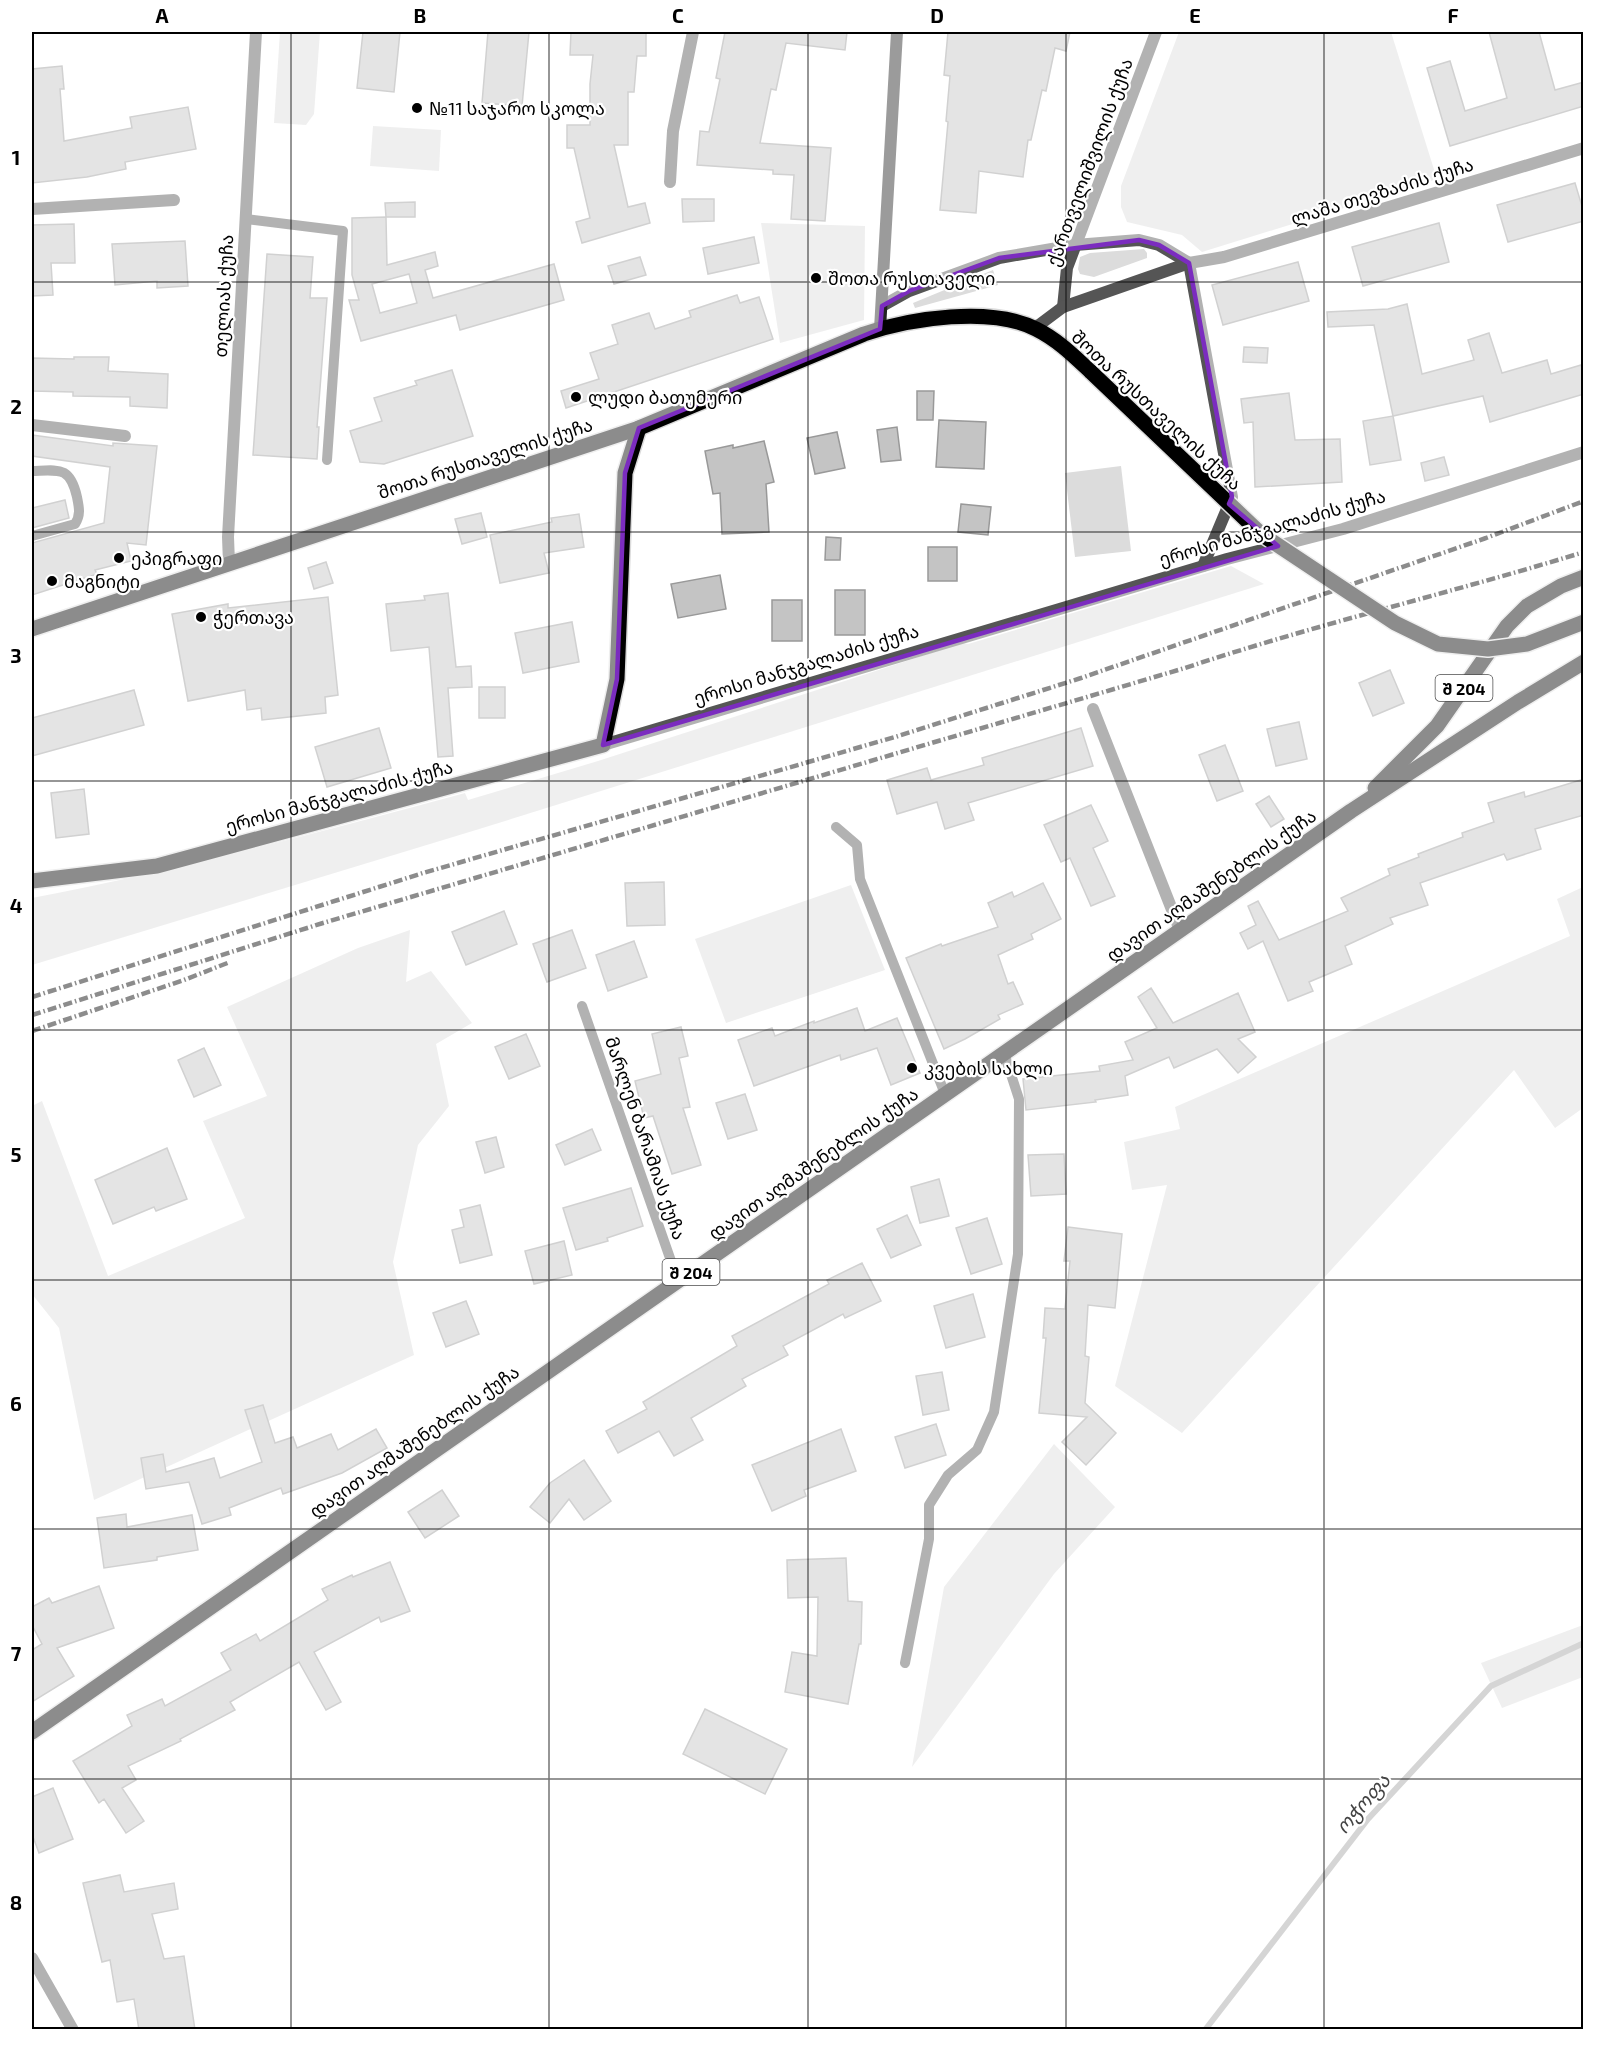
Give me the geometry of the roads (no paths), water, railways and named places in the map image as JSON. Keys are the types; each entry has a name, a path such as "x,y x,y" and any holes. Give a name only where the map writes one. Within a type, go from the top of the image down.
{"main road":[{"name":"შოთა რუსთაველის ქუჩა","path":"32,628 639,428 880,329 903,323 965,317 1001,317 1035,328 1060,344 1261,534 1395,623 1438,644 1488,649 1527,644 1584,622"},
{"path":"603,745 616,680 625,473 639,428"},
{"name":"დავით აღმაშენებლის ქუჩა","path":"1351,811 1437,726 1507,626 1527,606 1561,586 1584,578"},
{"name":"დავით აღმაშენებლის ქუჩა","path":"32,1732 1351,811 1518,702 1584,662"},
{"name":"ეროსი მანჯგალაძის ქუჩა","path":"32,881 157,866 603,745"}],"street":[{"name":"თელიას ქუჩა","path":"229,563 228,537 256,32"},
{"path":"670,182 673,131 693,32"},
{"path":"880,329 897,32"},
{"name":"ქართველიშვილის ქუჩა","path":"1063,307 1067,268 1156,32"},
{"name":"ლაშა თევზაძის ქუჩა","path":"1035,328 1063,307 1189,263 1224,257 1584,148"},
{"path":"32,209 174,200"},
{"path":"882,306 909,291 999,258 1075,245 1139,240 1159,245 1189,263 1232,497 1203,566"},
{"path":"32,425 124,436"},
{"name":"ეროსი მანჯგალაძის ქუჩა","path":"603,745 1203,566 1343,529 1584,452"},
{"path":"1093,709 1180,930"},
{"path":"32,1958 73,2030"}],"lane":[{"path":"246,219 343,231 327,460"},
{"path":"32,471 54,470 65,473 73,480 80,510 75,524 32,536"},
{"path":"836,827 857,845 860,879 945,1094"},
{"name":"მარლენ ბარამიას ქუჩა","path":"582,1006 678,1281"},
{"path":"904,1664 929,1539 929,1505 948,1475 977,1450 994,1412 1018,1254 1019,1099 1004,1053"}],"waterway":[{"name":"ოჭოფა","path":"1205,2030 1368,1819 1491,1686 1584,1643"}],"railway":[{"path":"32,997 423,873 895,737 1081,678 1486,538 1584,501"},
{"path":"32,1015 323,923 1284,637 1584,552"},
{"path":"32,1031 184,980 230,962"}],"place":[{"name":"№11 საჯარო სკოლა","path":"417,108"},
{"name":"შოთა რუსთაველი","path":"816,278"},
{"name":"ლუდი ბათუმური","path":"576,397"},
{"name":"ეპიგრაფი","path":"119,558"},
{"name":"მაგნიტი","path":"52,581"},
{"name":"ჭერთავა","path":"201,617"},
{"name":"კვების სახლი","path":"912,1068"}]}
